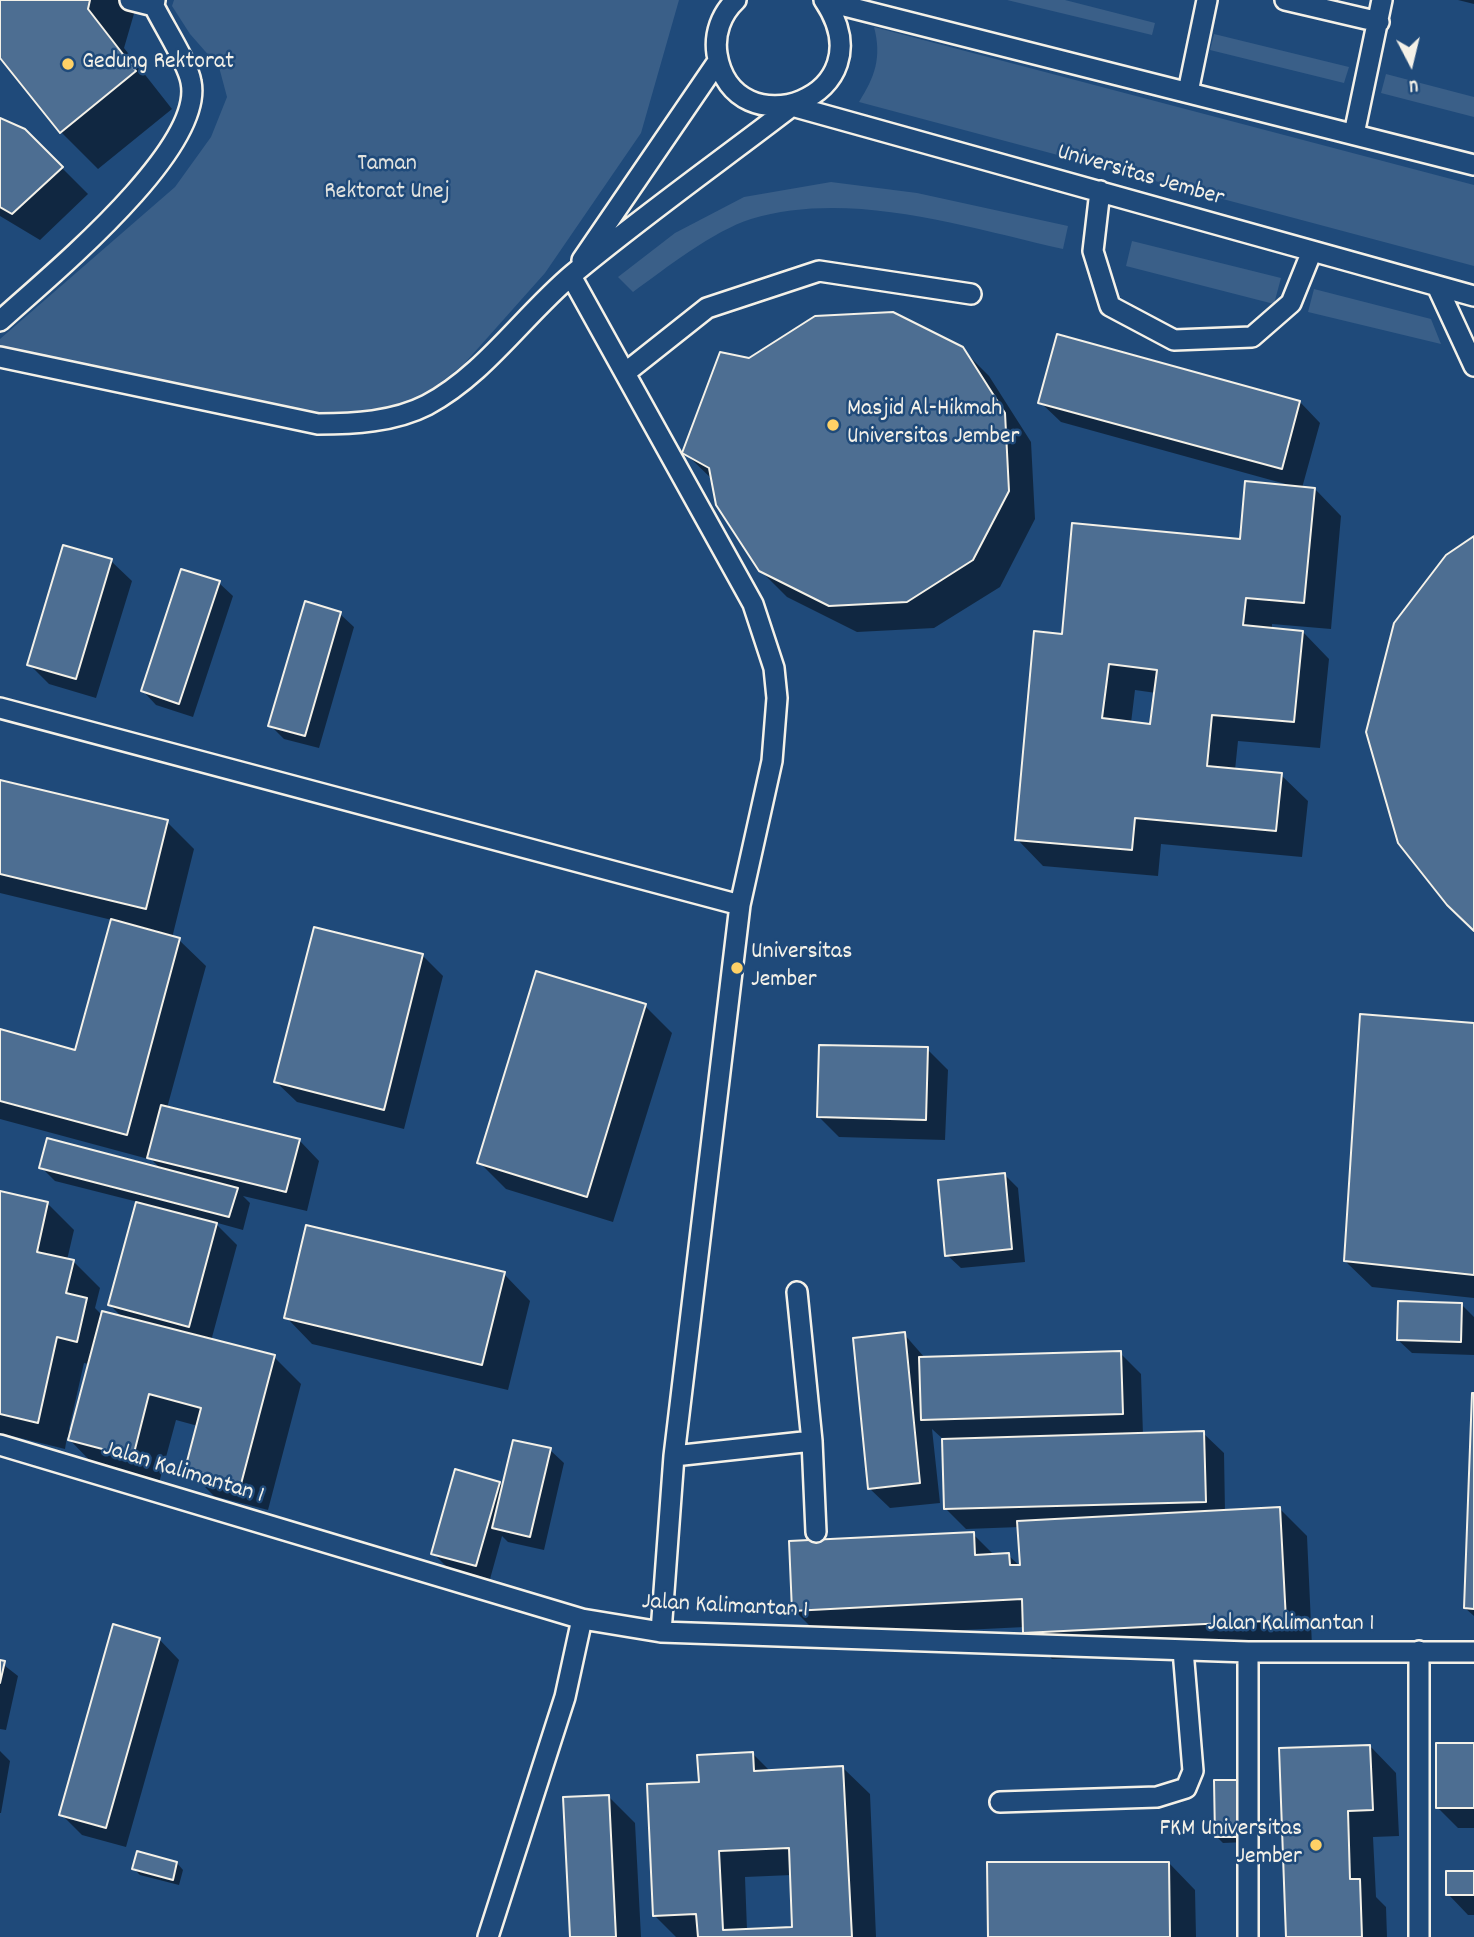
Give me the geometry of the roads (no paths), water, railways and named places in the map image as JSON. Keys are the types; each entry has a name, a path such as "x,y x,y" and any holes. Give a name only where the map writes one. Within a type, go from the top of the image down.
{"lane":[{"path":"0,321 109,221 155,171 181,131 191,107 191,82 155,3 130,0"},
{"path":"824,0 1474,164"},
{"path":"0,357 318,424 355,424 424,407 458,387 571,275 792,106 812,96 828,82 837,63 838,32 824,0"},
{"path":"1188,92 1207,0"},
{"path":"1285,0 1379,22"},
{"path":"1354,134 1382,0"},
{"path":"571,275 718,61 717,32 733,2"},
{"name":"Universitas Jember","path":"718,61 733,88 750,100 771,106 792,106 1474,296"},
{"path":"1100,191 1093,251 1110,306 1174,340 1252,337 1291,303 1312,251"},
{"path":"625,373 706,308 819,271 971,294"},
{"path":"571,275 753,604 774,668 777,698 772,761 740,905 674,1457 661,1632"},
{"path":"1437,286 1474,366"},
{"path":"0,708 740,905"},
{"path":"797,1292 812,1441 816,1532"},
{"path":"674,1457 812,1441"},
{"name":"Jalan Kalimantan 1","path":"0,1445 582,1619 661,1632 1248,1652 1474,1652"},
{"path":"488,1937 565,1697 582,1619"},
{"path":"1000,1802 1157,1797 1186,1788 1193,1771 1183,1650"},
{"path":"1419,1651 1419,1937"},
{"path":"1248,1652 1248,1937"}],"place":[{"name":"Gedung Rektorat","path":"68,64"},
{"name":"Masjid Al-Hikmah Universitas Jember","path":"833,425"},
{"name":"Universitas Jember","path":"737,968"},
{"name":"FKM Universitas Jember","path":"1316,1845"}],"park label":[{"name":"Taman Rektorat Unej","path":"387,180"}]}
